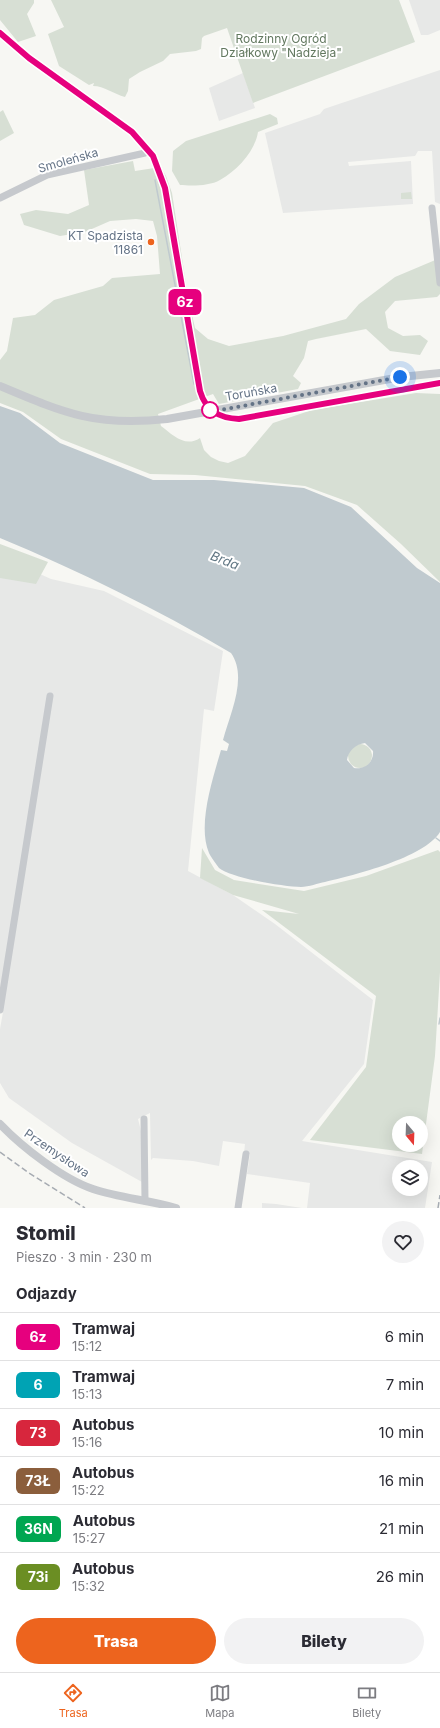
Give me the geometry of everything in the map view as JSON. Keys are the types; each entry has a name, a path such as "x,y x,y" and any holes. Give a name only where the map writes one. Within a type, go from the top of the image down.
{"street":[{"name":"Smoleńska","path":"0,198 47,175 145,153"},
{"path":"432,208 440,283"},
{"name":"Toruńska","path":"0,386 72,414 104,421 134,422 167,419 400,377 440,372"},
{"path":"0,1010 50,696"},
{"path":"144,1119 145,1201"},
{"name":"Przemysłowa","path":"0,1124 31,1151 83,1186 102,1192 176,1208"},
{"path":"238,1208 246,1154"}],"shaded area":[{"path":"409,0 440,0 440,30 428,35 421,35"},
{"path":"440,70 440,204 435,202 432,151 418,151 415,156 348,162 349,166 411,161 413,204 283,213 265,133 320,114 324,109"},
{"path":"243,73 255,108 219,121 209,88"},
{"path":"0,556 51,579 104,591 223,651 214,711 204,709 188,871 233,895 275,924 373,1000 364,1064 302,1141 420,1160 392,1160 392,1196 427,1196 425,1208 307,1208 310,1183 247,1174 250,1154 244,1153 245,1144 223,1141 219,1166 193,1161 153,1158 151,1160 150,1113 138,1119 142,1135 142,1182 72,1143 9,1098 0,1083 0,1029 3,1012 0,1002"},
{"path":"428,1161 432,1162 428,1188"},
{"path":"262,1203 276,1204 302,1208 262,1208"}],"green space":[{"path":"0,0 34,0 34,3 27,14 36,36 18,42 0,20"},
{"name":"Rodzinny Ogród Działkowy \"Nadzieja\"","path":"51,0 399,0 415,42 253,103 227,28 204,36 202,38 201,49 170,54 163,61 129,79 128,91 125,97 101,87 93,86 94,83 89,85 59,66 48,34 64,27"},
{"path":"3,110 14,133 0,141 0,112"},
{"path":"270,114 277,118 278,124 258,132 253,146 245,159 227,176 216,182 206,184 180,185 172,171 173,151 186,141"},
{"path":"133,161 135,171 161,167 166,176 172,193 188,297 195,328 208,339 229,346 283,336 346,319 359,304 395,277 440,258 440,294 437,297 395,301 385,312 388,328 403,336 420,335 428,341 420,355 390,351 366,329 316,339 308,341 304,358 293,376 301,383 298,389 219,404 213,394 158,414 161,426 179,439 189,442 200,438 204,450 211,457 228,463 245,456 273,423 312,410 416,393 440,394 440,582 401,544 357,505 305,486 195,475 150,474 61,439 23,412 0,403 0,360 7,351 13,318 35,315 54,300 103,286 112,278 160,274 157,236 153,221 136,219 110,221 85,232 60,236 24,225 20,214 36,210 68,214 89,205 84,170"},
{"path":"411,192 412,199 401,199 401,193"},
{"path":"0,544 48,562 36,584 0,578"},
{"path":"360,744 369,747 372,756 369,765 360,768 351,765 348,756 351,747"},
{"path":"202,848 215,870 234,880 304,891 366,876 438,850 440,852 440,972 435,1056 427,1116 392,1116 392,1150 310,1140 366,1067 376,996 262,910 299,914 233,895 200,878"},
{"path":"406,1152 422,1152 422,1154"}],"water":[{"name":"Brda","path":"0,406 20,413 60,443 153,480 214,480 304,488 351,507 417,568 440,583 440,832 432,841 419,850 387,864 338,879 301,887 258,881 225,872 219,868 209,853 206,842 205,815 221,750 227,751 229,744 223,740 238,684 236,663 231,653 175,621 117,591 0,538","holes":["365,743 373,751 372,759 362,768 354,768 347,760 351,751 356,746"]}],"waterway":[{"path":"155,180 194,384"},
{"path":"436,838 440,841"},
{"path":"439,1024 440,1018"}],"railway":[{"path":"0,1152 29,1173 85,1208"},
{"path":"438,1208 440,1195"}],"tram line":[{"name":"6z","path":"0,33 29,58 132,132 146,146 158,164 165,188 200,391 202,399 211,411 218,416 227,419 239,419 440,383"}],"place":[{"name":"KT Spadzista 11861","path":"151,242"}],"route":[{"path":"210,410 215,411 400,377"}]}
